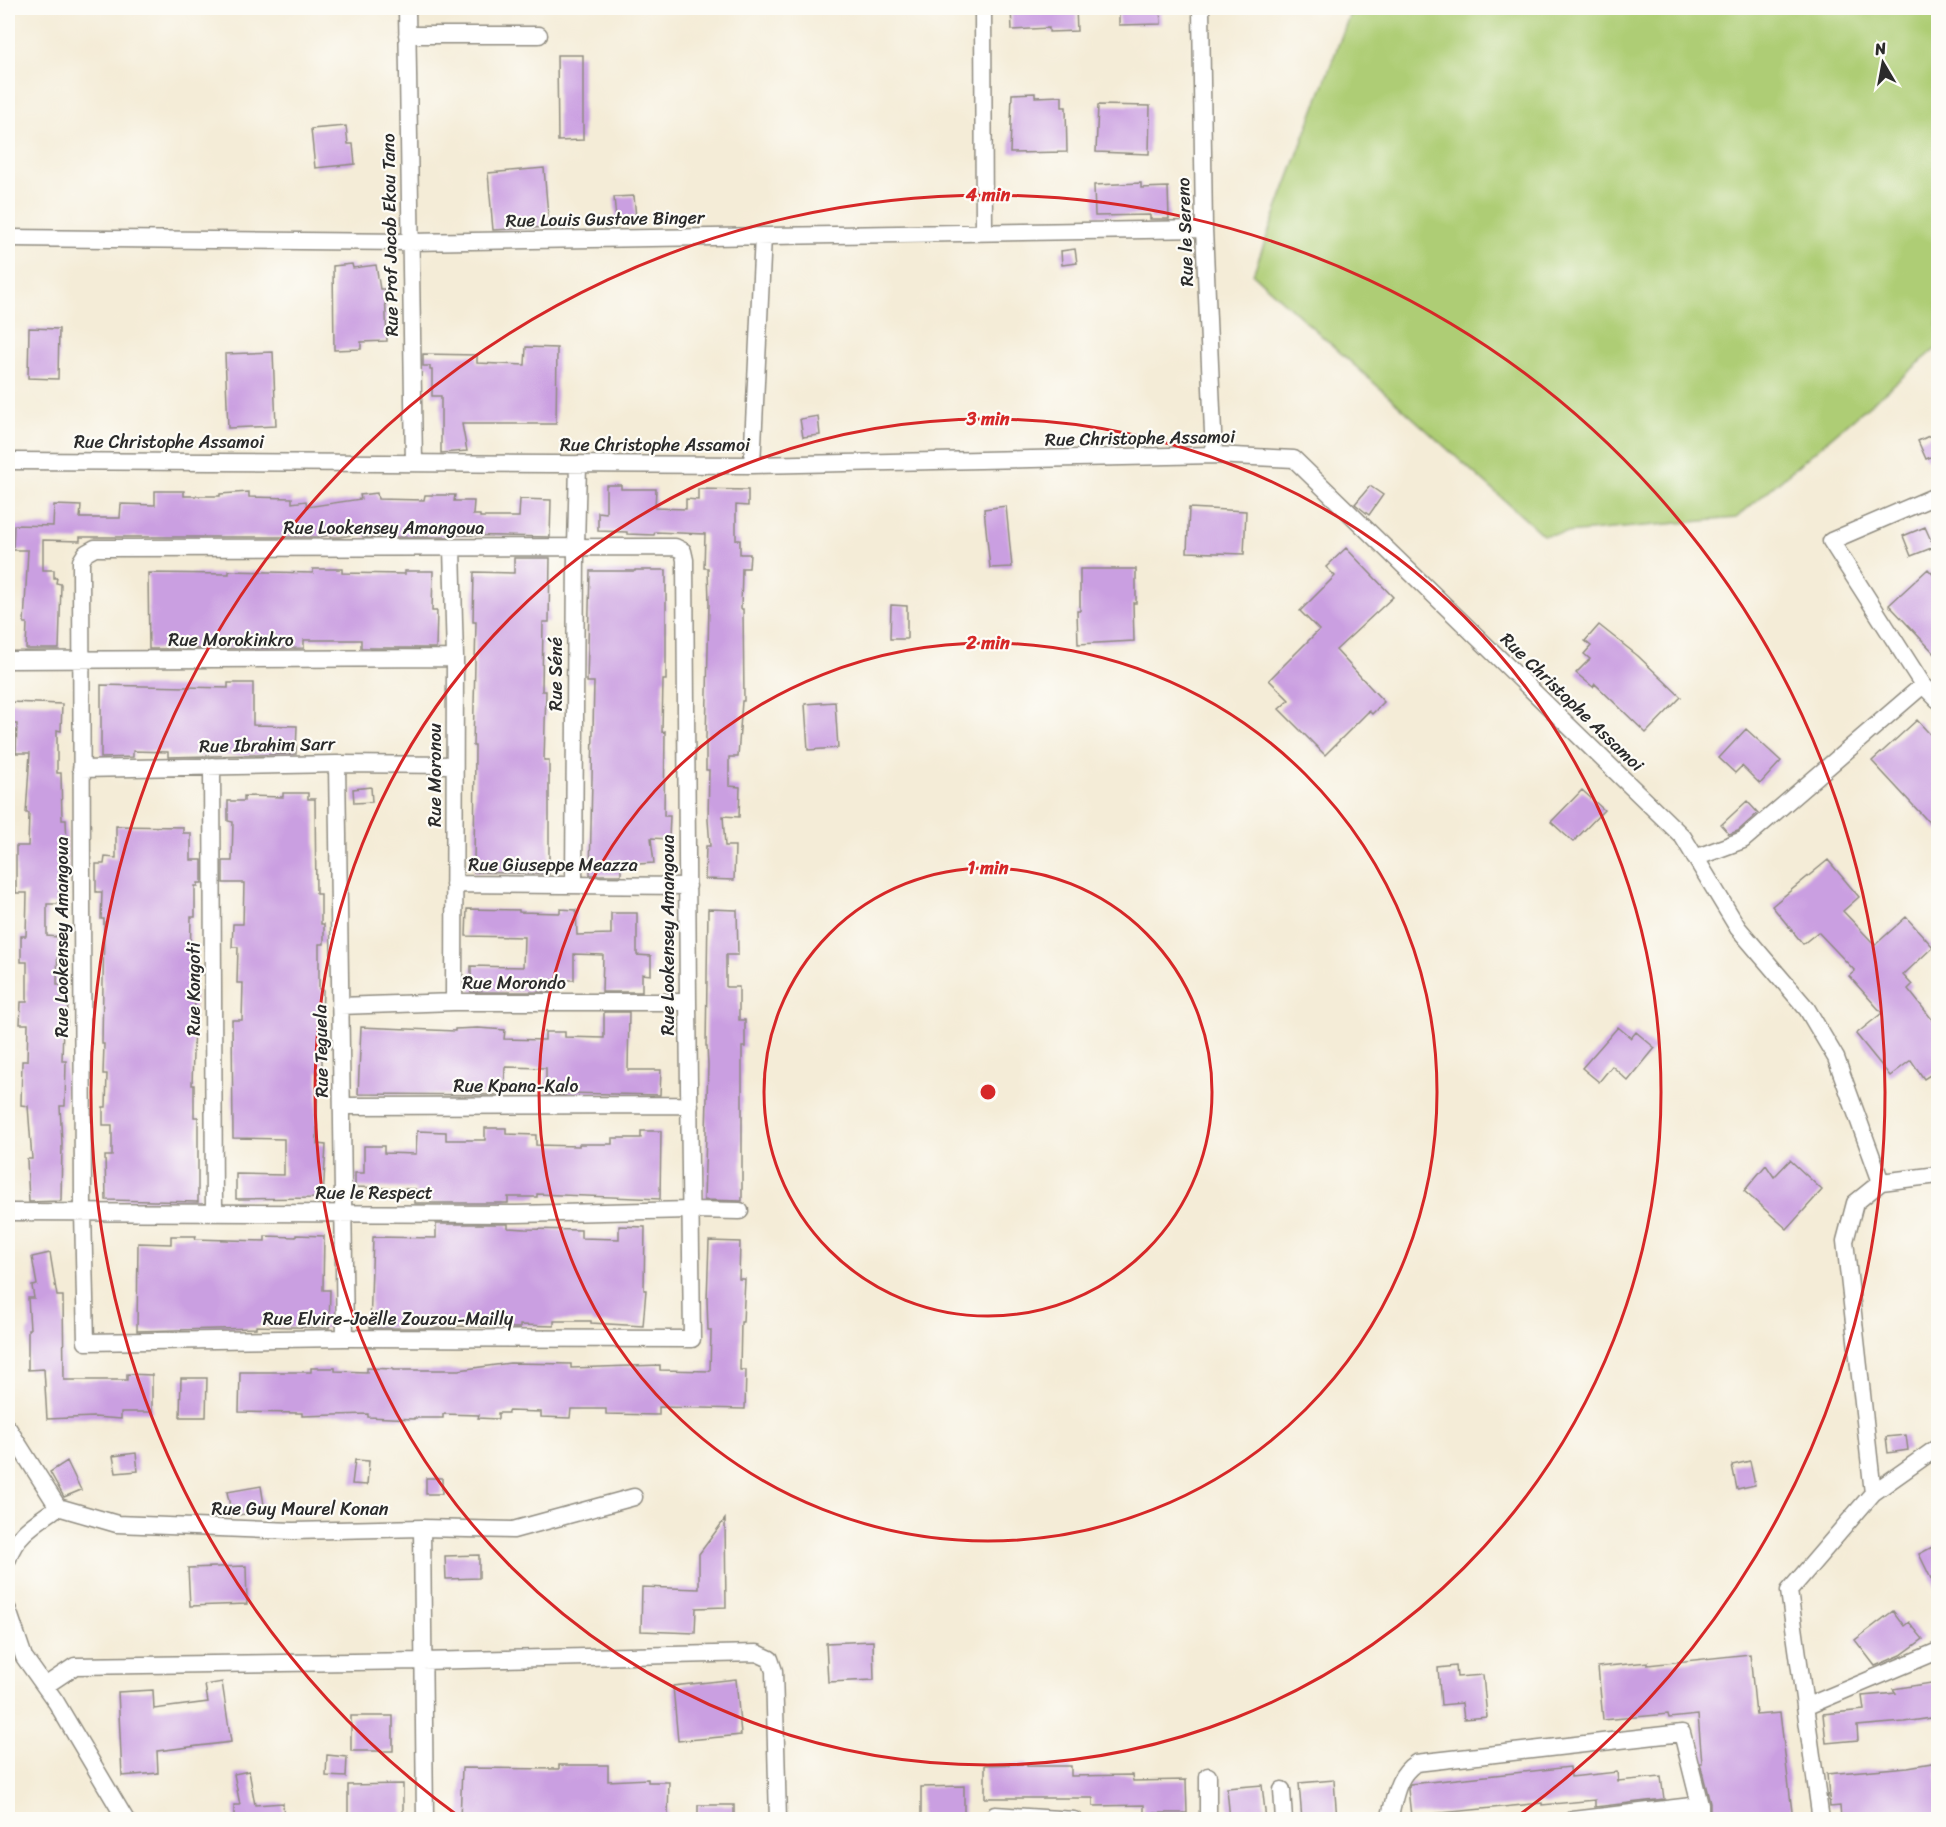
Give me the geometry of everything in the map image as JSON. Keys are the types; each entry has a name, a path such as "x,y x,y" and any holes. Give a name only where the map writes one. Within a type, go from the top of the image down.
{"street":[{"name":"Rue Prof Jacob Ekou Tano","path":"407,8 414,463"},
{"path":"983,8 984,232"},
{"name":"Rue le Sereno","path":"1201,8 1204,229 1214,455"},
{"path":"407,35 539,35"},
{"name":"Rue Louis Gustave Binger","path":"8,237 409,242 1204,229"},
{"path":"752,465 763,236"},
{"name":"Rue Christophe Assamoi","path":"8,461 752,465 1214,455 1294,459 1683,837 1738,928 1807,1009 1836,1058 1881,1182"},
{"name":"Rue Séné","path":"574,885 578,464"},
{"path":"1938,495 1831,541 1923,685 1938,700"},
{"name":"Rue Lookensey Amangoua","path":"83,1212 81,561 86,553 95,548 675,547 683,551 685,560 691,1210"},
{"name":"Rue Moronou","path":"452,548 455,658 454,1002"},
{"name":"Rue Morokinkro","path":"8,660 455,658"},
{"path":"1695,858 1743,840 1923,685"},
{"name":"Rue Ibrahim Sarr","path":"81,769 337,764 454,765"},
{"name":"Rue Teguela","path":"337,764 345,1338"},
{"name":"Rue Kongoti","path":"212,766 214,1212"},
{"name":"Rue Giuseppe Meazza","path":"454,884 688,886"},
{"name":"Rue Morondo","path":"340,1006 454,1002 688,1002"},
{"name":"Rue Kpana-Kalo","path":"342,1106 690,1105"},
{"path":"1873,1493 1845,1241 1854,1203 1881,1182 1938,1175"},
{"name":"Rue Elvire-Joëlle Zouzou-Mailly","path":"83,1212 86,1342 345,1338 692,1339 691,1210"},
{"name":"Rue le Respect","path":"8,1212 516,1214 740,1211"},
{"path":"8,1428 58,1507 23,1533 10,1551 8,1559"},
{"path":"1821,1820 1789,1591 1873,1493 1938,1447"},
{"name":"Rue Guy Maurel Konan","path":"58,1507 117,1524 293,1531 422,1528 513,1530 634,1497"},
{"path":"422,1528 425,1820"},
{"path":"8,1610 24,1657 45,1686 126,1820"},
{"path":"1805,1707 1938,1651"},
{"path":"45,1686 75,1666 757,1653 770,1659 774,1671 778,1820"},
{"path":"1389,1820 1400,1780 1406,1769 1416,1763 1683,1733 1700,1812 1573,1820"},
{"path":"1208,1820 1209,1776"},
{"path":"1282,1790 1284,1820"},
{"path":"995,1815 1074,1820"}],"green space":[{"path":"1352,8 1938,8 1938,347 1736,518 1543,535 1253,274"}],"building":[{"path":"1011,8 1076,8 1077,31 1049,32 1049,28 1012,30"},
{"path":"1119,8 1160,8 1161,24 1119,25"},
{"path":"557,55 583,55 583,140 558,141"},
{"path":"1035,93 1035,97 1062,96 1062,107 1066,107 1067,152 1010,153 1012,94"},
{"path":"1098,105 1150,106 1149,154 1096,152"},
{"path":"346,126 348,144 353,144 355,164 315,168 311,129"},
{"path":"544,168 549,227 493,230 488,173"},
{"path":"1141,183 1141,188 1168,187 1169,219 1150,219 1150,215 1095,216 1094,185"},
{"path":"634,196 636,218 616,219 614,197"},
{"path":"1075,249 1077,263 1062,265 1061,251"},
{"path":"352,264 353,268 376,265 380,289 385,289 387,341 361,342 361,349 334,350 333,266"},
{"path":"29,328 59,329 58,379 28,378"},
{"path":"526,347 557,348 556,424 462,424 467,451 441,453 441,396 432,396 432,370 430,366 423,366 423,354 477,355 477,363 525,365"},
{"path":"273,352 276,426 228,428 225,354"},
{"path":"818,416 820,435 803,437 800,419"},
{"path":"1938,432 1938,454 1926,459 1918,441"},
{"path":"606,485 621,485 621,489 656,489 655,508 686,509 686,499 698,500 698,489 748,490 748,506 736,505 736,540 740,540 740,554 750,554 749,568 742,568 744,701 742,701 738,757 729,757 729,786 740,787 739,817 723,816 725,846 735,846 734,880 705,879 706,846 710,846 709,770 706,770 709,604 708,568 704,568 705,534 655,532 654,535 598,531 598,512 606,513"},
{"path":"1370,486 1383,495 1369,515 1355,504"},
{"path":"155,491 184,491 184,496 220,496 220,494 249,492 249,497 292,498 292,503 306,501 307,507 361,499 360,495 377,493 378,499 424,500 425,495 455,495 454,501 474,501 473,515 480,515 480,517 519,517 520,499 551,500 550,537 454,535 454,537 363,537 363,533 340,537 330,537 330,535 320,537 80,537 80,541 43,540 43,570 54,570 56,583 61,584 59,649 26,649 27,623 24,623 28,550 13,550 14,525 53,526 54,505 81,506 80,518 120,518 121,504 155,505"},
{"path":"1006,506 1012,567 990,568 984,509"},
{"path":"1189,508 1246,511 1244,554 1187,552"},
{"path":"1925,527 1934,547 1911,556 1903,536"},
{"path":"1346,548 1393,597 1336,650 1384,702 1372,714 1369,711 1325,755 1279,709 1289,700 1269,680 1319,630 1300,611 1335,576 1326,567"},
{"path":"514,558 550,558 549,622 543,622 542,691 546,691 544,760 549,760 549,874 474,872 475,746 473,746 476,622 473,622 474,572 514,573"},
{"path":"313,569 342,569 342,573 405,574 405,571 433,571 432,611 437,611 436,648 361,648 361,640 304,640 304,648 149,649 148,573 229,574 229,571 313,573"},
{"path":"1080,569 1136,569 1136,603 1133,603 1134,641 1078,644 1077,611 1080,611"},
{"path":"1928,569 1938,580 1938,657 1889,605"},
{"path":"666,570 666,680 663,680 662,732 665,731 664,816 670,816 669,839 651,838 654,863 621,865 621,875 590,875 594,682 587,682 590,571"},
{"path":"891,605 907,606 907,639 890,639"},
{"path":"1599,625 1638,656 1681,697 1646,733 1595,684 1593,687 1576,673 1590,659 1584,654 1591,646 1585,641"},
{"path":"228,683 253,683 253,725 297,726 296,754 168,757 168,752 133,751 133,757 101,758 101,685 228,688"},
{"path":"9,702 62,704 61,731 57,730 57,773 61,773 62,820 66,820 68,871 60,872 59,904 47,904 47,936 58,937 57,985 62,985 62,1003 68,1003 67,1024 63,1024 62,1061 66,1061 65,1106 60,1106 61,1201 29,1202 27,1159 32,1159 28,1106 21,1105 22,1061 27,1061 28,1024 20,1024 21,1002 27,1002 27,962 21,962 21,936 26,936 27,893 16,893 16,846 28,846 29,813 26,813 30,753 16,753 17,724 9,724"},
{"path":"835,702 838,748 808,750 805,704"},
{"path":"1917,720 1938,743 1938,832 1872,761"},
{"path":"1746,729 1781,761 1760,784 1742,766 1735,773 1719,758"},
{"path":"371,787 372,802 354,803 353,789"},
{"path":"1582,790 1604,810 1573,842 1551,822"},
{"path":"283,793 308,793 308,799 315,799 316,894 321,894 321,924 324,924 324,944 319,944 319,989 323,990 322,1022 325,1022 325,1043 322,1043 322,1072 318,1072 317,1114 317,1144 326,1145 323,1198 236,1199 236,1174 284,1175 284,1139 233,1138 232,1020 242,1020 243,983 237,983 238,947 232,947 233,924 243,924 244,883 223,883 223,861 232,861 233,822 228,821 228,801 244,801 244,796 283,797"},
{"path":"1747,801 1758,813 1738,831 1729,834 1721,825"},
{"path":"116,826 183,827 183,833 191,833 191,860 202,860 202,883 195,886 195,917 191,917 190,963 191,991 195,991 192,1085 194,1085 194,1117 198,1117 198,1202 106,1200 105,1156 112,1156 112,1125 103,1125 107,1074 103,1074 104,1044 102,1044 104,919 101,919 102,892 96,892 96,864 104,864 105,857 116,858"},
{"path":"1828,860 1859,897 1843,911 1875,945 1906,917 1933,947 1903,975 1912,985 1908,989 1938,1027 1938,1070 1924,1079 1911,1060 1890,1076 1856,1034 1882,1013 1849,976 1855,971 1818,932 1803,944 1772,906"},
{"path":"467,909 560,913 560,909 576,910 577,935 611,934 611,913 637,913 637,955 651,956 651,975 642,974 642,992 602,992 603,955 574,954 574,980 550,980 550,992 471,992 471,966 523,967 524,937 466,936"},
{"path":"708,909 737,910 738,955 726,955 726,987 739,987 739,1020 745,1020 745,1047 742,1047 742,1201 704,1200 708,1065 706,1046"},
{"path":"604,1012 629,1012 628,1070 661,1070 660,1095 565,1093 565,1095 546,1095 546,1068 505,1067 504,1095 358,1094 361,1027 455,1031 455,1029 478,1028 505,1030 504,1039 545,1040 545,1032 565,1032 565,1037 604,1038"},
{"path":"1618,1027 1631,1038 1636,1032 1655,1048 1628,1081 1612,1066 1599,1082 1582,1068"},
{"path":"485,1128 506,1128 506,1134 536,1135 536,1145 579,1146 579,1144 612,1144 612,1138 641,1138 641,1131 661,1131 660,1199 537,1194 537,1197 508,1197 508,1203 415,1203 415,1189 355,1187 355,1173 364,1173 364,1146 384,1146 384,1153 416,1154 417,1131 446,1132 446,1140 485,1140"},
{"path":"1790,1160 1822,1190 1787,1229 1744,1191 1766,1165 1774,1177"},
{"path":"436,1224 508,1224 508,1228 581,1230 581,1238 619,1239 619,1226 645,1227 644,1290 646,1290 643,1326 591,1323 591,1321 554,1321 554,1326 520,1325 520,1328 455,1326 455,1328 370,1328 373,1237 436,1238"},
{"path":"296,1235 324,1236 323,1290 330,1290 329,1328 256,1326 256,1328 137,1331 138,1243 171,1244 171,1236 265,1241 265,1236 296,1237"},
{"path":"709,1241 740,1242 739,1279 745,1279 740,1370 746,1370 745,1409 659,1407 659,1415 606,1414 606,1409 571,1409 570,1418 541,1417 541,1412 508,1411 508,1413 498,1413 498,1419 478,1418 479,1415 443,1414 443,1418 414,1419 368,1417 368,1414 302,1416 302,1413 239,1412 240,1372 311,1372 311,1368 367,1372 367,1368 459,1370 510,1363 571,1364 571,1368 660,1365 660,1370 710,1371 711,1330 708,1330 707,1300"},
{"path":"50,1253 57,1296 63,1296 64,1380 127,1380 127,1374 152,1375 152,1412 121,1412 121,1419 94,1417 47,1419 44,1369 28,1370 28,1329 30,1329 28,1298 34,1298 32,1286 37,1285 32,1257"},
{"path":"181,1378 207,1378 206,1417 180,1417"},
{"path":"1906,1435 1908,1450 1888,1453 1886,1437"},
{"path":"136,1453 138,1471 116,1473 113,1456"},
{"path":"355,1460 369,1461 367,1485 352,1484"},
{"path":"67,1461 81,1490 64,1497 50,1472"},
{"path":"1750,1461 1755,1485 1737,1489 1732,1465"},
{"path":"426,1478 442,1478 442,1494 426,1494"},
{"path":"261,1486 265,1511 232,1516 227,1492"},
{"path":"725,1519 726,1607 696,1608 695,1633 641,1631 642,1587 699,1589 699,1554"},
{"path":"1938,1544 1938,1593 1919,1554"},
{"path":"479,1555 479,1578 446,1579 445,1556"},
{"path":"246,1566 247,1604 190,1606 188,1568"},
{"path":"1893,1611 1904,1626 1909,1622 1923,1639 1901,1655 1875,1666 1855,1640"},
{"path":"873,1641 874,1680 828,1682 826,1643"},
{"path":"1750,1654 1756,1715 1780,1713 1793,1820 1710,1820 1710,1803 1700,1763 1702,1763 1698,1715 1669,1718 1668,1714 1603,1720 1598,1667 1648,1662 1648,1665"},
{"path":"1456,1666 1457,1677 1483,1675 1487,1717 1464,1719 1462,1703 1441,1705 1438,1668"},
{"path":"736,1679 741,1735 678,1741 673,1686"},
{"path":"222,1682 231,1742 157,1751 158,1773 122,1776 118,1692 153,1690 154,1709 208,1702 205,1685"},
{"path":"1937,1682 1938,1717 1857,1726 1858,1740 1826,1743 1823,1714 1864,1710 1862,1696 1896,1693 1893,1689"},
{"path":"351,1716 393,1716 393,1751 351,1751"},
{"path":"327,1755 347,1757 346,1777 326,1776"},
{"path":"1938,1762 1938,1820 1841,1820 1840,1806 1830,1807 1827,1774"},
{"path":"1027,1764 1027,1766 1071,1766 1071,1776 1132,1775 1133,1781 1186,1780 1187,1813 1144,1813 1144,1805 1093,1806 1093,1798 985,1798 985,1765"},
{"path":"559,1765 608,1765 608,1781 648,1779 648,1782 669,1782 668,1816 614,1815 614,1820 460,1820 462,1768 559,1769"},
{"path":"1570,1767 1571,1777 1617,1772 1618,1781 1661,1777 1664,1799 1595,1807 1595,1800 1542,1805 1542,1803 1411,1816 1408,1789 1410,1784"},
{"path":"249,1771 255,1805 283,1803 284,1820 234,1820 234,1805 240,1805 234,1774"},
{"path":"1334,1780 1337,1820 1302,1820 1299,1783"},
{"path":"403,1784 403,1820 348,1820 348,1785"},
{"path":"1262,1785 1266,1820 1230,1820 1227,1788"},
{"path":"964,1786 964,1817 921,1818 921,1787"},
{"path":"698,1805 734,1805 734,1820 698,1820"}]}
